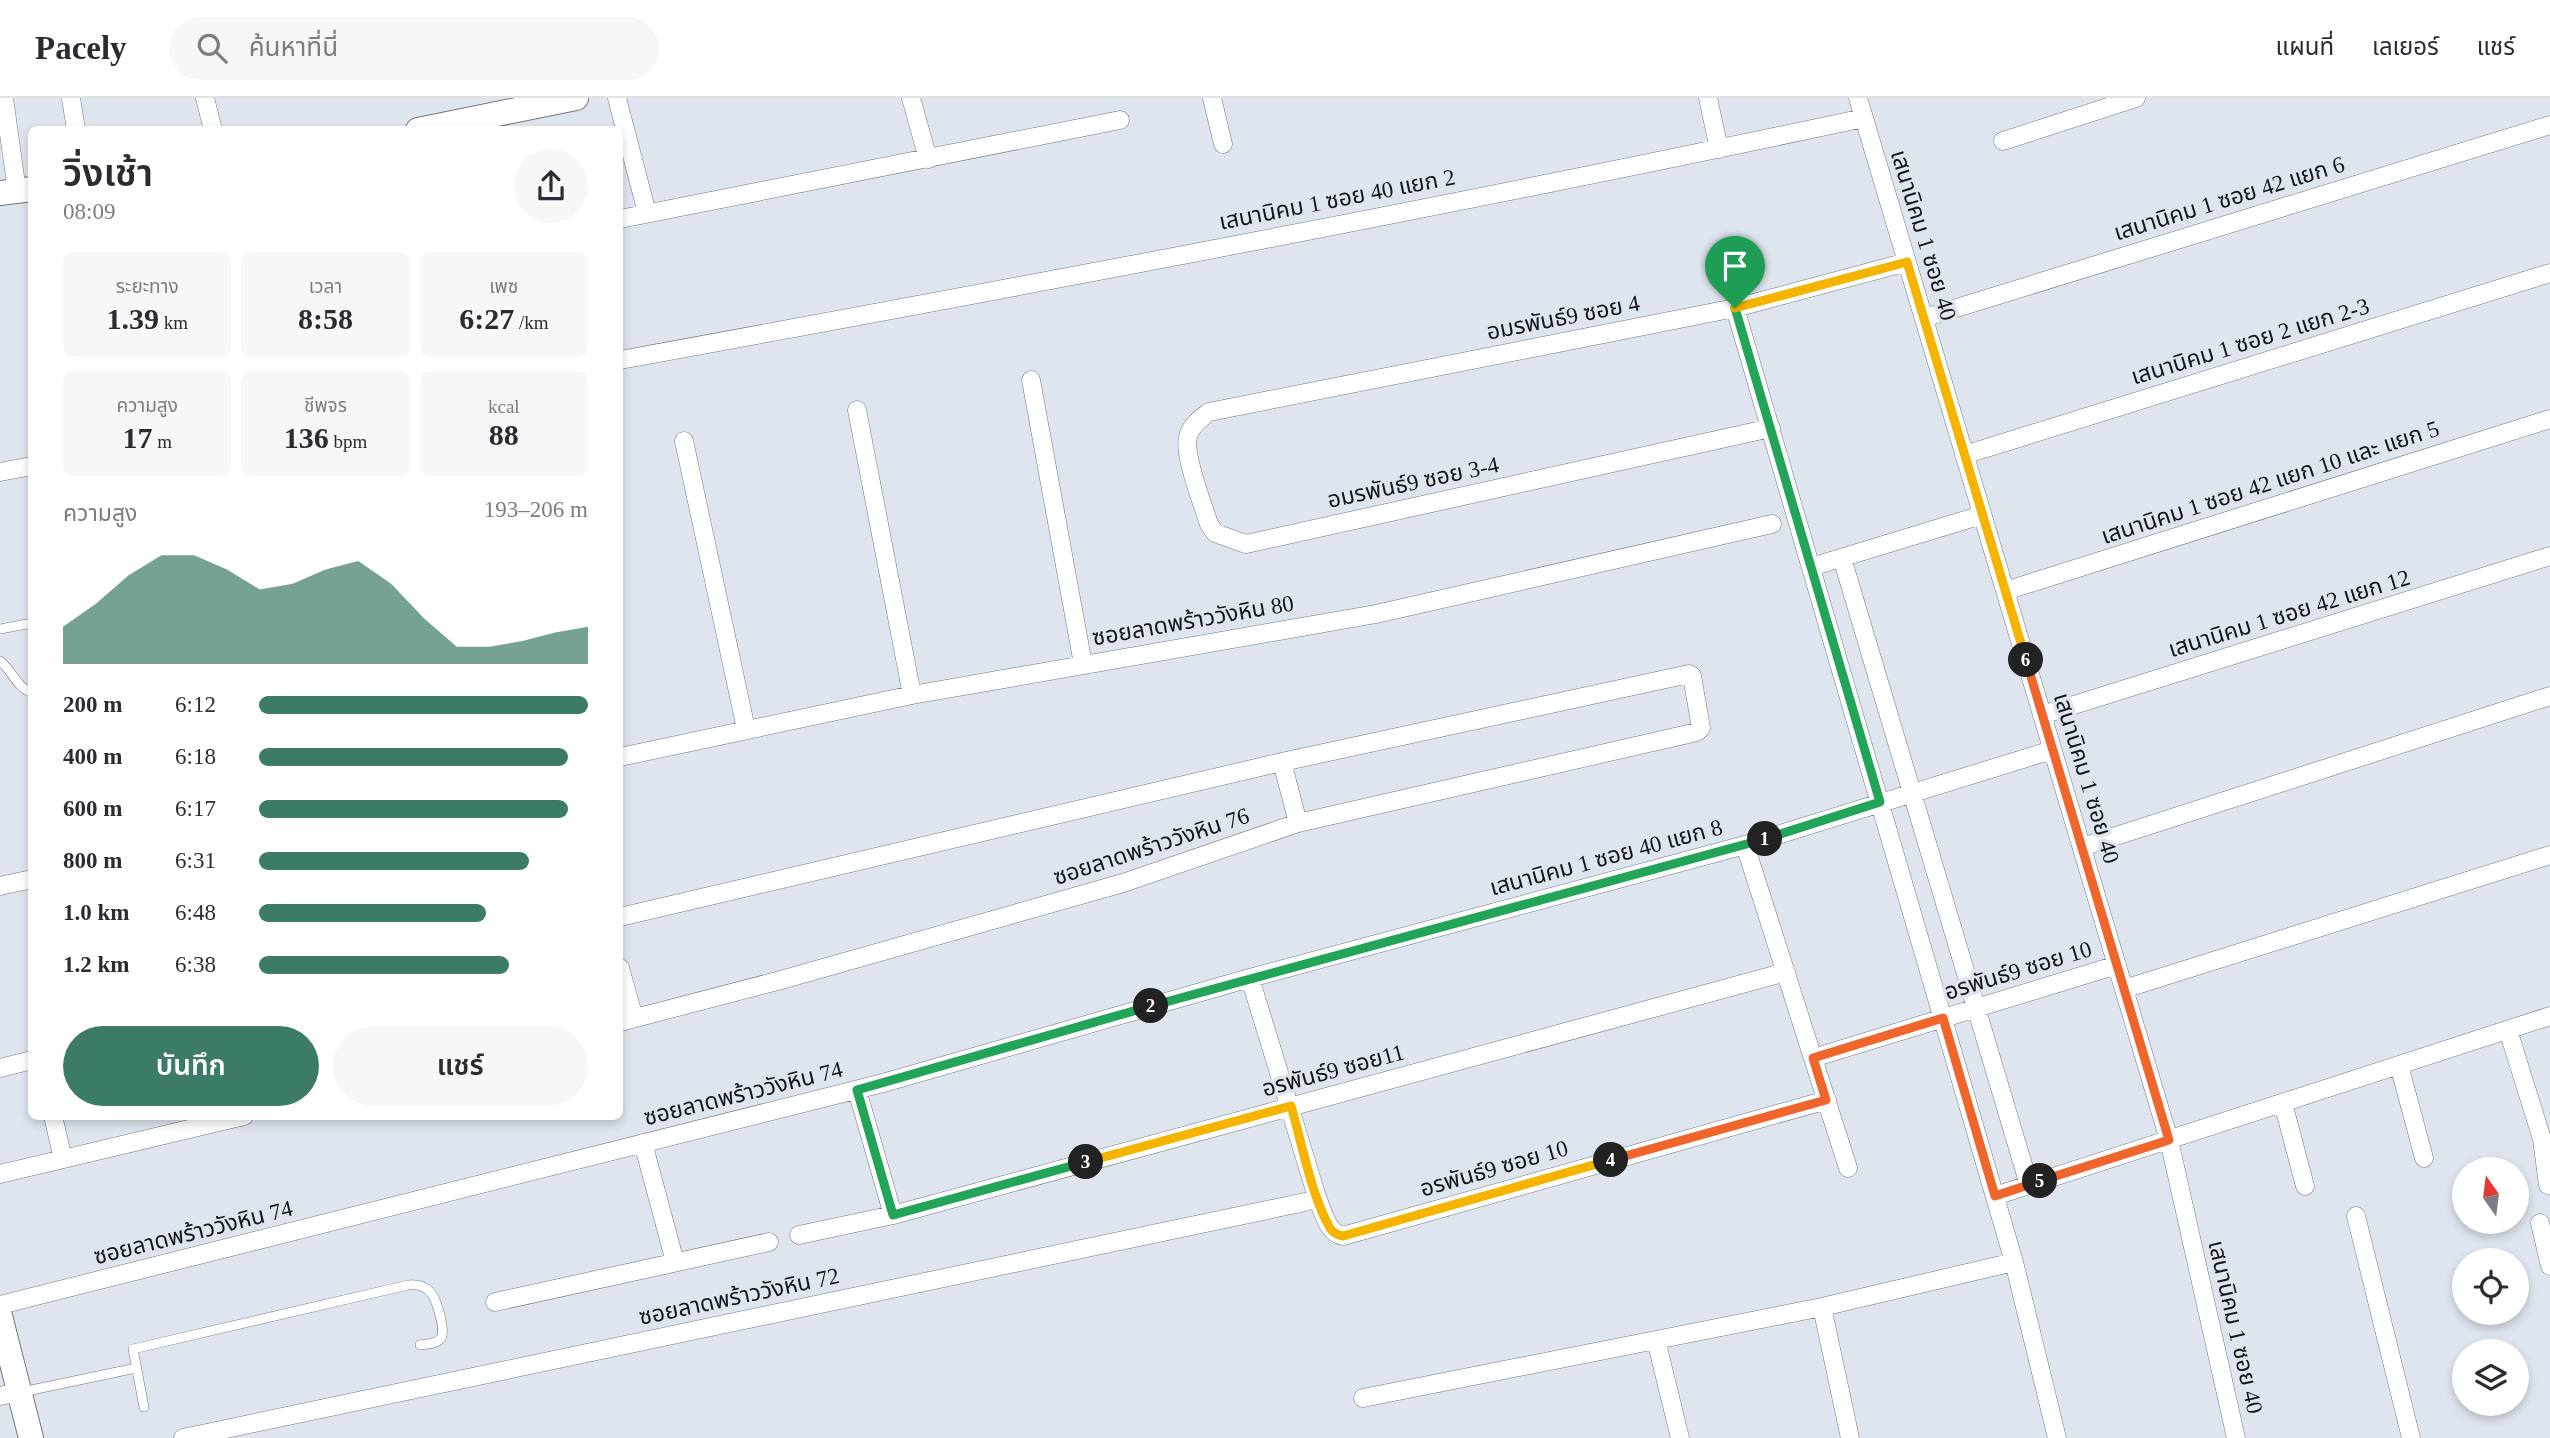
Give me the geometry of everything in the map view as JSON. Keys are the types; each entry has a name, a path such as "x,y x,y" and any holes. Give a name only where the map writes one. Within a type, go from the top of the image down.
{"street":[{"path":"5,98 16,191"},
{"path":"71,98 75,126"},
{"path":"205,98 212,126"},
{"path":"438,126 576,98"},
{"path":"617,98 647,213"},
{"path":"911,98 928,159"},
{"path":"1212,98 1223,144"},
{"path":"1709,98 1719,149"},
{"name":"เสนานิคม 1 ซอย 40","path":"1858,98 2169,1140 2236,1438"},
{"path":"2003,141 2136,98"},
{"name":"เสนานิคม 1 ซอย 40 แยก 2","path":"623,359 1012,288 1864,118"},
{"path":"623,218 1121,120"},
{"name":"เสนานิคม 1 ซอย 42 แยก 6","path":"1924,318 2550,125"},
{"name":"อมรพันธ์9 ซอย 4","path":"1226,408 1735,308 1907,262"},
{"name":"เสนานิคม 1 ซอย 2 แยก 2-3","path":"1964,455 2550,273"},
{"path":"1735,308 2014,1262 2057,1438"},
{"path":"1031,380 1083,664"},
{"name":"อมรพันธ์9 ซอย 3-4","path":"1226,408 1209,412 1197,421 1188,435 1187,450 1209,524 1215,533 1246,544 1771,428"},
{"path":"857,411 912,695"},
{"name":"เสนานิคม 1 ซอย 42 แยก 10 และ แยก 5","path":"2005,591 2550,419"},
{"path":"684,441 746,729"},
{"path":"0,472 28,467"},
{"path":"1811,566 1982,515"},
{"name":"ซอยลาดพร้าววังหิน 80","path":"623,756 912,695 1376,614 1772,524"},
{"name":"เสนานิคม 1 ซอย 42 แยก 12","path":"2042,715 2550,556"},
{"path":"1842,558 2029,1185"},
{"name":"ซอยลาดพร้าววังหิน 76","path":"623,916 1282,762 1690,674 1700,730 1298,823 1123,883 781,980 627,1020"},
{"path":"2082,847 2550,696"},
{"name":"เสนานิคม 1 ซอย 40 แยก 8","path":"1250,978 1745,845 2052,750"},
{"path":"1282,762 1298,823"},
{"path":"1745,845 1849,1168"},
{"path":"2124,989 2550,855"},
{"path":"0,886 28,880"},
{"name":"อรพันธ์9 ซอย 10","path":"1813,1058 2117,965"},
{"name":"อรพันธ์9 ซอย11","path":"799,1235 893,1215 1786,972"},
{"path":"1250,978 1291,1106"},
{"name":"ซอยลาดพร้าววังหิน 74","path":"0,1306 857,1090 1250,978"},
{"path":"623,990 627,1020"},
{"path":"1995,1196 2550,1016"},
{"path":"2508,1030 2542,1139 2548,1185"},
{"path":"0,1068 28,1061"},
{"path":"2399,1065 2424,1158"},
{"path":"857,1090 893,1215"},
{"name":"อรพันธ์9 ซอย 10","path":"1291,1106 1317,1197 1330,1229 1336,1235 1343,1236 1826,1100"},
{"path":"2283,1103 2305,1186"},
{"path":"53,1120 63,1159"},
{"path":"0,1174 227,1120"},
{"path":"643,1143 675,1262"},
{"name":"ซอยลาดพร้าววังหิน 72","path":"183,1438 1305,1202"},
{"path":"2356,1216 2411,1438"},
{"path":"2540,1223 2550,1266"},
{"path":"495,1302 769,1242"},
{"path":"1363,1398 1822,1307 2014,1262"},
{"path":"1822,1307 1850,1438"},
{"path":"0,1316 10,1394 31,1438"},
{"path":"1657,1340 1680,1438"}],"lane":[{"path":"0,629 28,624"},
{"path":"0,661 8,667 22,689 28,691"},
{"path":"145,1407 133,1349 408,1285 426,1288 433,1295 443,1329 442,1336 437,1341 421,1345"},
{"path":"10,1394 136,1368"}],"route":[{"path":"1907,262 2169,1140 1995,1196 1943,1018 1813,1058 1826,1100 1343,1236 1336,1235 1330,1229 1317,1197 1291,1106 893,1215 857,1090 1250,978 1745,845 1880,802 1735,308 1907,262"}]}
